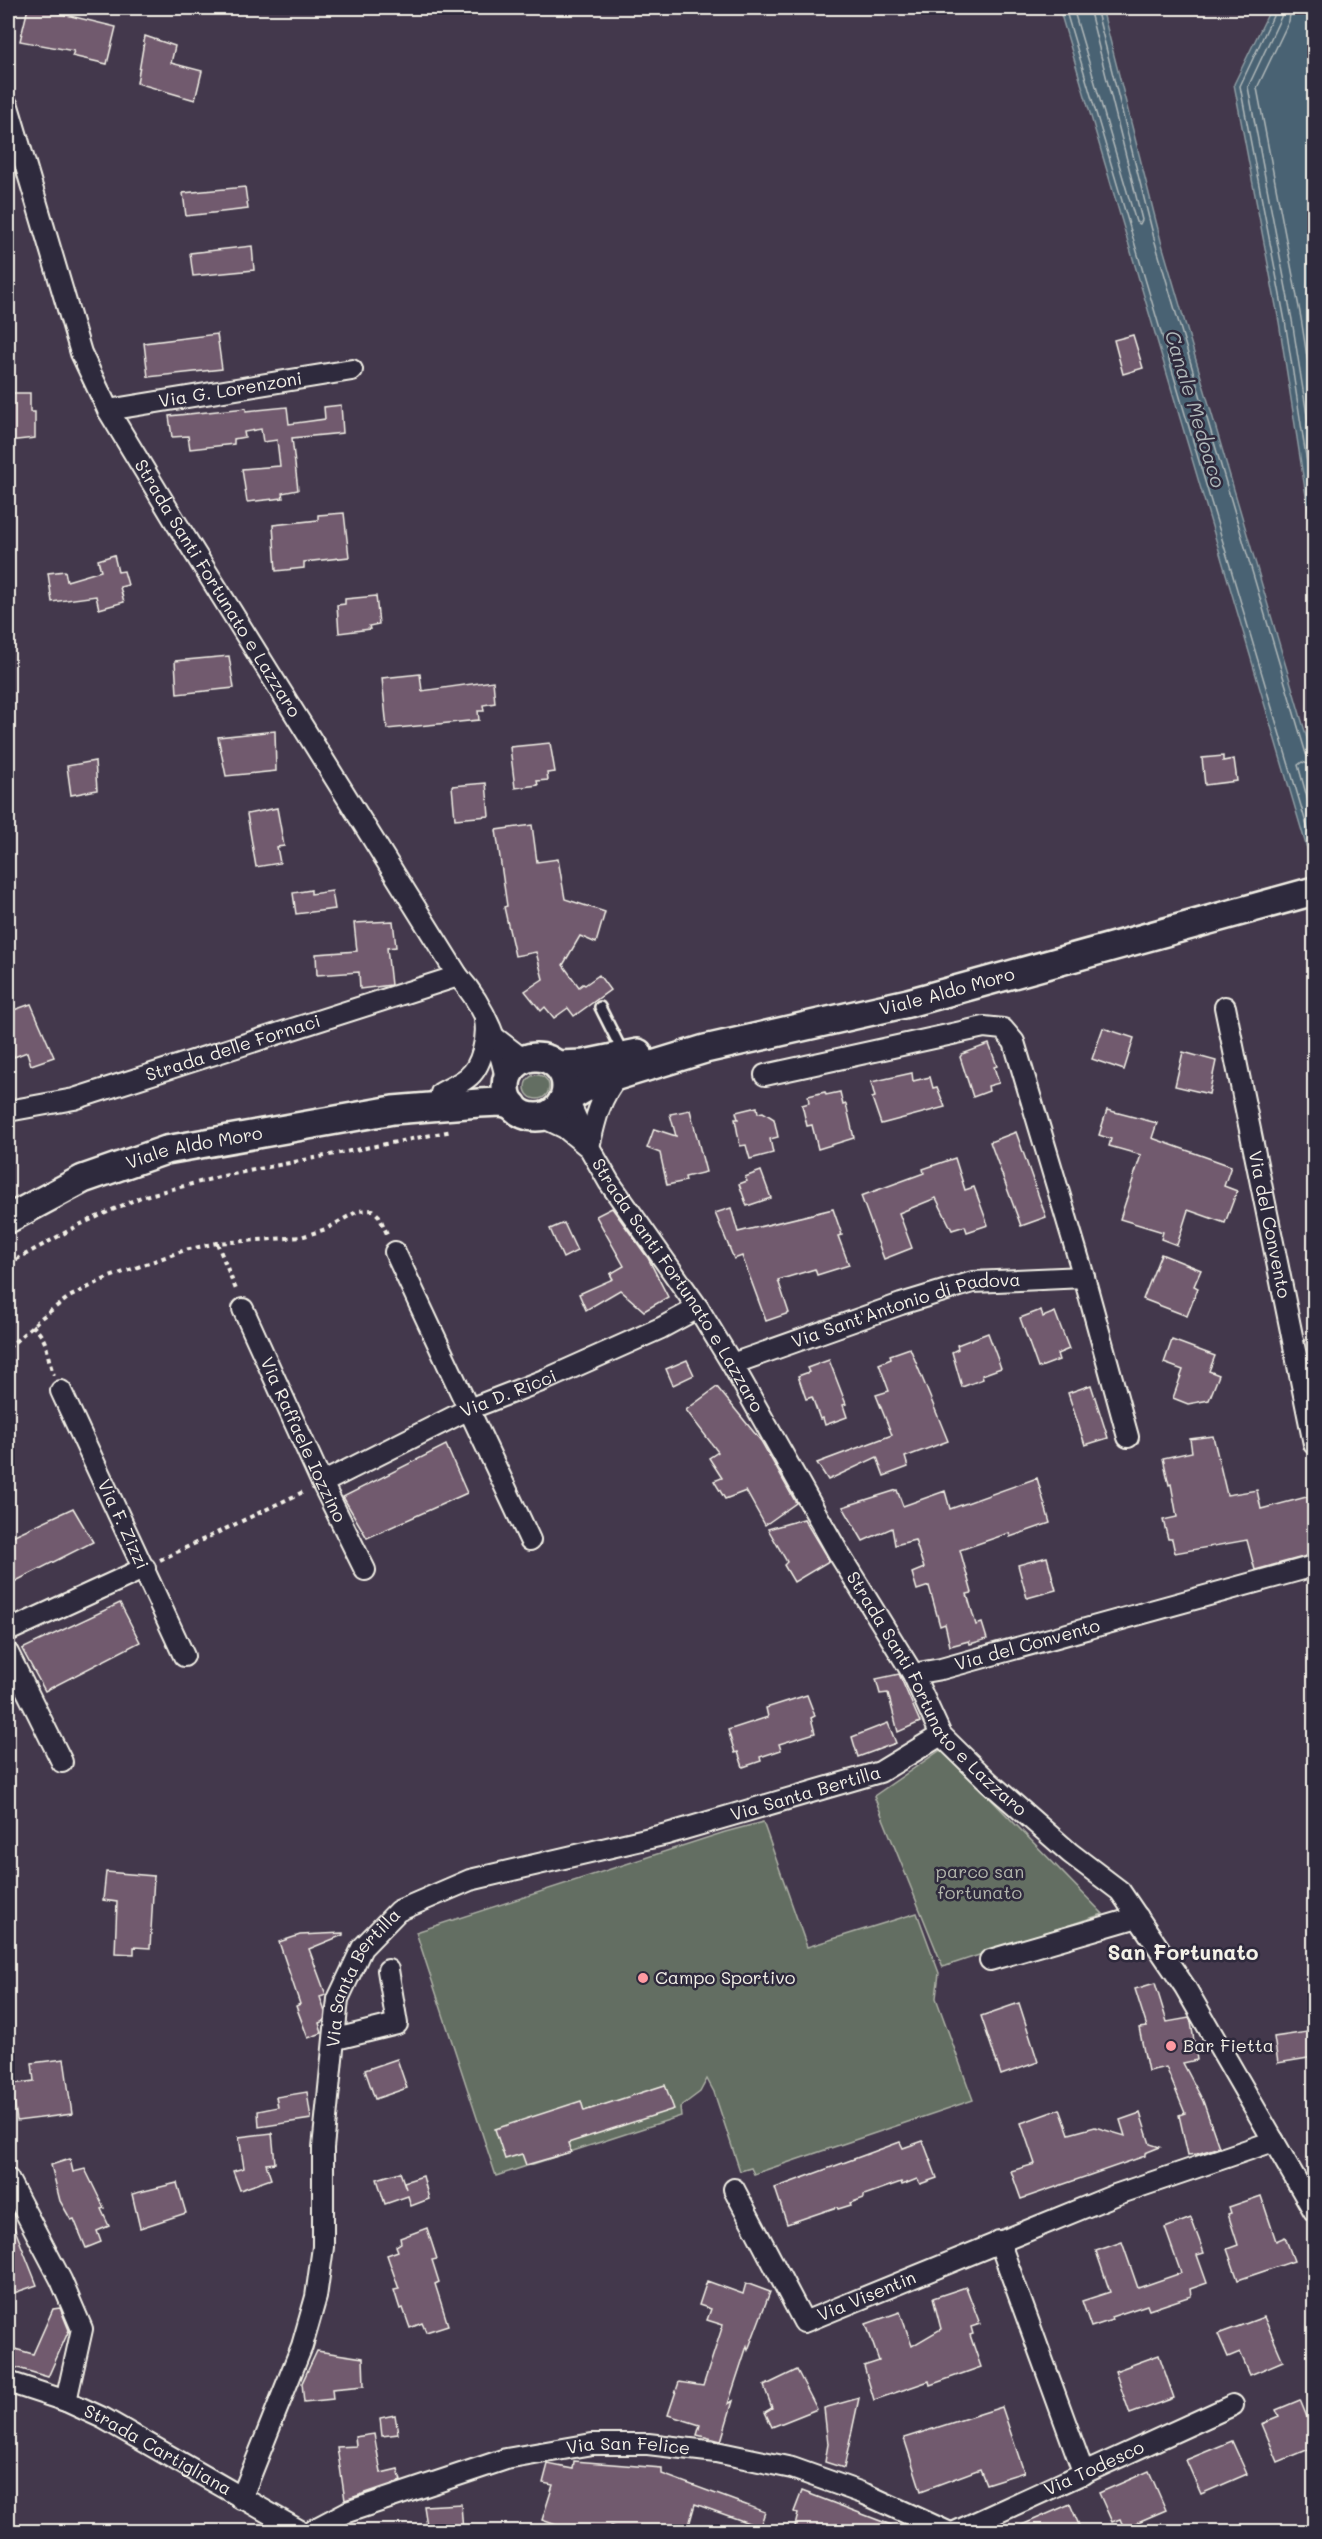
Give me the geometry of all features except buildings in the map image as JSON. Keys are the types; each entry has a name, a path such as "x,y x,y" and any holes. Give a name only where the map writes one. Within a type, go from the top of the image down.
{"main road":[{"name":"Viale Aldo Moro","path":"557,1065 621,1066 908,1003 1314,891"},
{"path":"541,1057 557,1065 566,1083 551,1109 528,1115 509,1091 513,1069 524,1060 541,1057"},
{"name":"Viale Aldo Moro","path":"551,1109 621,1066"},
{"name":"Viale Aldo Moro","path":"8,1219 83,1179 166,1150 393,1110 501,1102 509,1091 475,1086 441,1093 393,1110"}],"street":[{"name":"Strada Santi Fortunato e Lazzaro","path":"8,106 81,353 108,410 458,976 475,995 495,1037 509,1091"},
{"name":"Via G. Lorenzoni","path":"108,410 352,370"},
{"name":"Strada delle Fornaci","path":"8,1111 74,1100 458,976"},
{"name":"Via del Convento","path":"1225,1007 1314,1444"},
{"name":"Viale Aldo Moro","path":"441,1093 469,1077 479,1059 487,1032 484,1014"},
{"path":"765,1075 984,1027 1003,1029 1014,1042 1084,1277 1128,1437"},
{"name":"Strada Santi Fortunato e Lazzaro","path":"495,1037 524,1060"},
{"path":"589,1147 598,1107 621,1066"},
{"name":"Strada Santi Fortunato e Lazzaro","path":"551,1109 573,1112 609,1182 698,1308 839,1554 913,1674 941,1735 1043,1830 1120,1891 1185,1987 1314,2211"},
{"path":"396,1252 530,1540"},
{"name":"Via Sant'Antonio di Padova","path":"732,1364 901,1304 974,1282 1084,1277"},
{"name":"Via D. Ricci","path":"322,1483 469,1409 560,1373 661,1328 698,1308"},
{"name":"Via Raffaele Iozzino","path":"243,1309 322,1483 365,1570"},
{"name":"Via F. Zizzi","path":"61,1391 184,1656"},
{"name":"Via del Convento","path":"913,1674 941,1669 1314,1566"},
{"path":"8,1631 144,1568"},
{"path":"8,1653 62,1762"},
{"name":"Via Santa Bertilla","path":"242,2499 302,2346 316,2297 323,2247 323,2148 336,2040 338,1999 362,1948 398,1911 470,1880 667,1834 880,1772 941,1735"},
{"path":"990,1960 1138,1917"},
{"path":"336,2040 397,2024 388,1970"},
{"name":"Via Visentin","path":"734,2188 804,2322 1115,2195 1274,2141"},
{"path":"8,2179 61,2280 82,2329 66,2401"},
{"path":"999,2241 1084,2474"},
{"name":"Strada Cartigliana","path":"8,2382 66,2401 103,2418 302,2532"},
{"name":"Via Todesco","path":"955,2532 1233,2405"},
{"name":"Via San Felice","path":"309,2532 347,2512 506,2459 592,2444 648,2444 716,2452 792,2468 865,2494 948,2532"}],"lane":[{"path":"600,1007 621,1066"}],"path":[{"path":"8,1264 79,1225 141,1197 223,1176 460,1129"},
{"path":"8,1348 32,1325 69,1297 107,1278 185,1250 217,1243 301,1237 326,1229 358,1211 373,1210 379,1216 396,1252"},
{"path":"217,1243 243,1309"},
{"path":"32,1325 45,1338 50,1364 61,1391"},
{"path":"144,1568 322,1483"}],"green space":[{"path":"537,1075 542,1076 548,1082 548,1092 542,1098 537,1099 532,1098 526,1092 525,1087 526,1082 532,1076"},
{"name":"parco san fortunato","path":"942,1749 1103,1914 943,1967 874,1796"},
{"path":"763,1822 807,1947 917,1913 939,1973 936,1998 973,2100 754,2174 751,2168 740,2171 714,2092 707,2079 700,2092 680,2107 681,2116 496,2176 416,1932 725,1832"}],"water":[{"name":"Canale Medoaco","path":"1059,8 1102,8 1161,241 1314,762 1314,872"},
{"path":"1268,8 1314,8 1314,547 1279,322 1234,84 1269,12"}],"place":[{"name":"Campo Sportivo","path":"643,1978"},
{"name":"Bar Fietta","path":"1171,2046"}],"district":[{"name":"San Fortunato","path":"1183,1953"}]}
